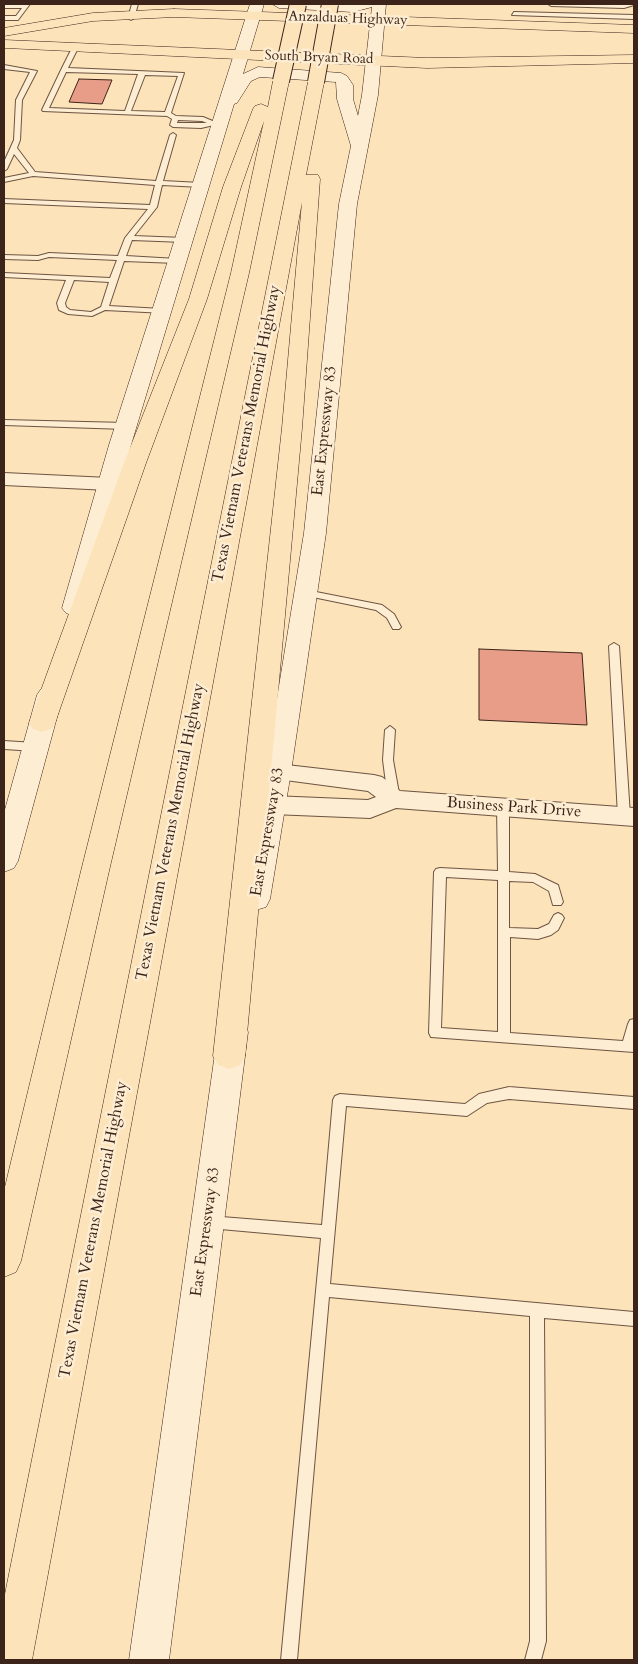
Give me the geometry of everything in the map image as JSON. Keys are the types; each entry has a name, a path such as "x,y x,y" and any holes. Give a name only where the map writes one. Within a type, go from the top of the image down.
{"highway":[{"path":"4,1261 95,871 237,283 298,4"},
{"name":"Texas Vietnam Veterans Memorial Highway","path":"12,1660 330,4"},
{"name":"Anzalduas Highway","path":"132,12 174,13 255,10 384,22 510,18 634,29"},
{"path":"4,32 132,12 201,21 219,27 221,34 215,43 206,47 112,49"},
{"path":"384,22 413,30 510,18"},
{"path":"384,22 401,53 423,58 518,62"},
{"name":"South Bryan Road","path":"4,44 427,63 634,59"},
{"path":"39,735 135,462 198,300 232,187 263,102 281,84"},
{"path":"229,1056 292,428 312,182 314,93"}],"main road":[{"path":"279,4 352,8 384,22"},
{"path":"4,861 126,426 201,185 219,118 255,10"},
{"name":"East Expressway 83","path":"149,1660 229,1056 278,772 315,533 348,204 370,96 373,60 384,22"},
{"path":"219,118 246,78 258,72 336,76 342,79 345,85 345,99 359,148"}],"street":[{"path":"4,479 109,484"},
{"path":"278,772 374,783 394,799"},
{"name":"Business Park Drive","path":"272,805 370,809 394,799 629,816"}],"lane":[{"path":"551,4 624,6 632,4"},
{"path":"4,6 27,5"},
{"path":"4,18 18,18 27,5"},
{"path":"510,18 634,18"},
{"path":"75,48 46,110 168,114 175,118 219,118"},
{"path":"4,68 34,72 19,100 16,140 4,169"},
{"path":"64,70 182,74 178,86 172,95 172,103 168,114"},
{"path":"126,113 142,73"},
{"path":"137,85 147,85"},
{"path":"167,86 178,86"},
{"path":"134,93 144,94"},
{"path":"131,102 140,102"},
{"path":"161,103 172,103"},
{"path":"104,308 129,238 153,207 172,135"},
{"path":"13,148 33,174"},
{"path":"4,180 33,174 201,185"},
{"path":"4,201 153,207"},
{"path":"129,238 184,240"},
{"path":"4,257 38,258 49,256 177,261"},
{"path":"4,275 113,280"},
{"path":"71,278 61,303 62,308 68,312 92,314 104,308 162,311"},
{"path":"4,422 126,426"},
{"path":"306,593 379,608 391,616 396,627"},
{"path":"614,646 629,816"},
{"path":"390,730 388,760 394,799"},
{"path":"4,745 39,735"},
{"path":"503,807 504,1038"},
{"path":"558,902 554,888 535,878 440,872 435,1033 631,1047 634,1024"},
{"path":"504,932 538,934 547,932 554,927 558,918"},
{"path":"289,1660 340,1100 467,1110 484,1098 509,1094 634,1103"},
{"path":"207,1222 328,1232"},
{"path":"322,1290 634,1319"},
{"path":"532,1660 538,1640 536,1310"}],"building":[{"path":"79,79 112,80 102,104 69,102"},
{"path":"479,649 582,653 587,725 479,720"}]}
